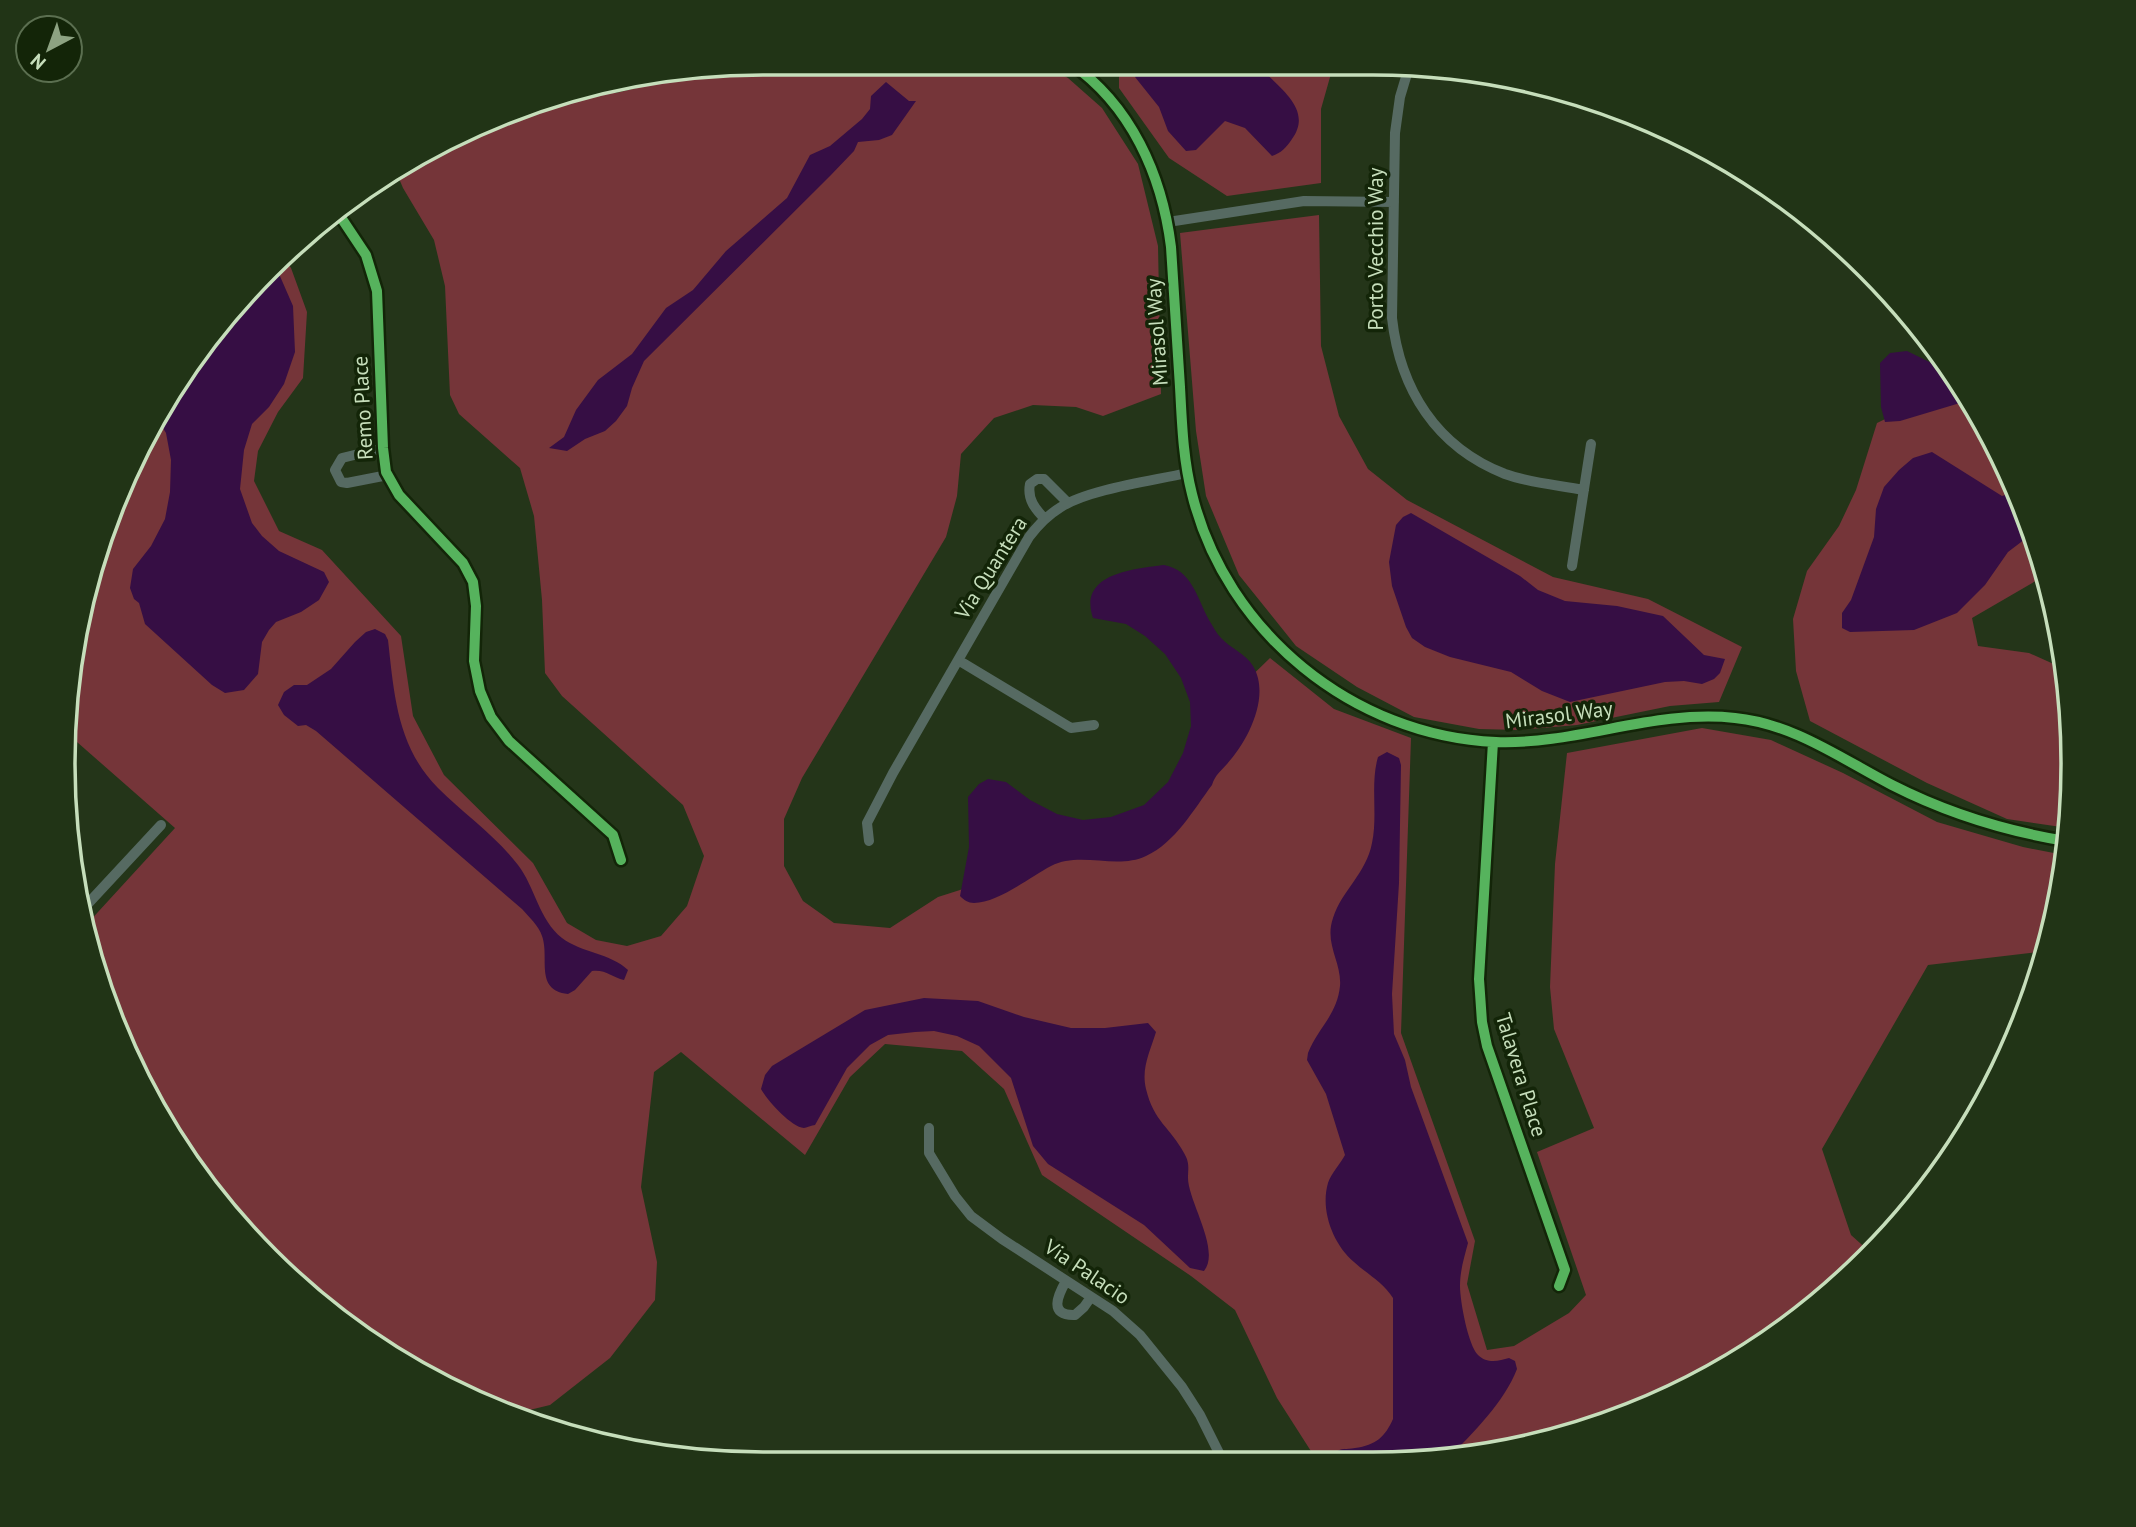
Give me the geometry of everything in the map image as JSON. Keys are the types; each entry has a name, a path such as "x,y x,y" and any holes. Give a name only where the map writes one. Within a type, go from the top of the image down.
{"street":[{"name":"Mirasol Way","path":"1084,75 1106,95 1132,129 1152,167 1168,222 1183,445 1199,518 1219,565 1243,605 1295,661 1345,697 1386,718 1435,733 1493,742 1550,740 1689,716 1737,718 1758,722 1803,736 1890,784 1943,808 1998,827 2056,839"},
{"name":"Porto Vecchio Way","path":"1406,76 1395,132 1392,318 1401,365 1417,400 1434,423 1454,443 1490,467 1530,481 1584,490"},
{"path":"1168,222 1282,203 1394,202"},
{"name":"Remo Place","path":"342,219 366,255 377,291 383,448 388,475 399,495 463,563 473,582 476,606 474,661 480,691 491,717 509,741 613,835 621,860"},
{"path":"1572,566 1591,444"},
{"path":"383,448 342,458 335,470 341,482 347,483 388,475"},
{"name":"Via Quantera","path":"869,841 867,823 893,773 1029,537 1045,519 1068,503 1083,497 1187,473"},
{"path":"1045,519 1033,506 1028,492 1030,484 1037,479 1044,479 1068,503"},
{"path":"958,660 1070,728 1094,726"},
{"name":"Talavera Place","path":"1493,742 1479,979 1482,1022 1487,1046 1565,1270 1559,1286"},
{"path":"89,902 161,825"},
{"name":"Via Palacio","path":"929,1128 929,1153 971,1216 1113,1311 1140,1335 1163,1362 1200,1415 1218,1452"},
{"path":"1066,1281 1056,1300 1057,1306 1064,1314 1075,1315 1080,1312 1091,1297"}],"shaded area":[{"path":"764,75 1063,75 1102,108 1138,164 1158,246 1161,394 1103,416 1076,407 1033,405 994,418 961,454 957,496 946,537 802,778 784,819 784,866 803,901 834,923 890,928 938,897 1116,840 1191,777 1235,692 1270,658 1334,709 1411,738 1401,1033 1475,1241 1467,1284 1487,1350 1514,1346 1569,1313 1586,1295 1537,1152 1594,1128 1554,1029 1550,987 1555,864 1567,753 1702,728 1771,740 1843,773 1937,822 2023,847 2055,853 2048,898 2034,953 1928,965 1822,1149 1851,1235 1863,1246 1791,1310 1717,1360 1677,1381 1594,1415 1507,1439 1462,1446 1373,1452 1312,1452 1277,1398 1235,1310 1191,1276 1042,1175 1004,1089 962,1051 885,1044 850,1077 805,1155 681,1052 654,1072 641,1187 657,1262 655,1300 610,1358 550,1405 529,1410 459,1381 381,1336 310,1281 246,1217 191,1146 146,1068 112,985 93,918 175,828 76,741 81,674 99,585 128,500 167,419 217,345 289,266 307,312 303,378 278,412 258,451 254,481 279,531 322,550 401,636 413,716 444,775 533,863 567,923 596,940 627,946 661,936 687,906 704,856 683,805 562,696 545,673 542,600 534,516 520,468 459,414 450,395 445,286 434,240 399,179 459,146 500,128 585,99 674,81"},
{"path":"1119,75 1331,75 1321,109 1321,183 1227,196 1169,158 1119,88"},
{"path":"1268,75 1296,107 1298,127 1285,148 1272,156 1245,128 1225,121 1196,150 1186,151 1168,131 1159,107 1135,77"},
{"path":"886,82 909,101 916,101 892,135 879,140 858,142 854,151 830,176 644,361 627,406 616,421 605,431 585,439 567,451 549,448 564,437 576,410 598,380 632,354 666,308 693,290 726,251 787,198 810,155 830,146 862,119 870,109 871,96"},
{"path":"1319,215 1321,346 1339,416 1368,469 1407,500 1553,577 1648,599 1742,647 1719,702 1670,706 1577,725 1519,730 1479,729 1414,717 1357,687 1296,646 1239,575 1206,496 1196,431 1180,233"},
{"path":"279,275 293,306 295,352 284,384 269,407 252,424 244,450 240,489 252,523 262,536 279,551 324,572 329,582 319,600 301,612 276,622 269,630 262,642 258,674 244,690 225,693 212,685 145,624 139,603 134,599 130,588 133,569 151,546 165,519 170,492 171,460 163,427 191,381 246,310"},
{"path":"1907,351 1932,363 1959,403 1900,421 1885,422 1881,407 1880,363 1890,353"},
{"path":"1954,396 1990,459 2024,542 2036,581 1972,618 1978,646 2029,653 2053,664 2061,764 2057,826 2007,819 1927,783 1810,721 1796,671 1793,619 1807,571 1839,526 1856,490 1877,423 1912,406"},
{"path":"1932,452 2002,496 2006,495 2023,540 2008,552 1985,585 1957,613 1914,630 1850,632 1842,628 1842,613 1851,600 1874,537 1876,509 1884,487 1913,458"},
{"path":"1411,513 1520,576 1538,590 1565,601 1617,606 1663,616 1704,655 1725,659 1720,673 1702,684 1665,682 1570,702 1542,691 1511,672 1450,657 1425,647 1412,638 1406,627 1392,586 1389,562 1396,525"},
{"path":"1164,565 1173,568 1187,579 1218,634 1253,666 1258,678 1258,704 1255,718 1242,743 1183,825 1166,843 1146,856 1123,861 1062,862 993,899 974,903 966,901 960,896 969,847 968,797 979,784 988,779 1006,782 1030,800 1057,814 1083,820 1111,817 1144,805 1168,782 1183,753 1191,726 1190,702 1181,678 1165,654 1145,636 1126,624 1093,618 1090,603 1093,592 1100,583 1111,576"},
{"path":"375,629 385,634 388,640 400,718 414,755 424,772 448,798 500,844 518,865 554,931 578,947 621,964 628,970 624,980 605,972 592,971 568,994 557,991 547,980 542,936 522,909 316,731 306,725 298,726 284,715 278,705 284,692 294,685 307,685 331,669 366,632"},
{"path":"1387,752 1399,758 1401,765 1399,883 1392,994 1394,1034 1468,1243 1460,1286 1471,1342 1474,1350 1485,1360 1509,1358 1515,1361 1517,1369 1496,1405 1460,1446 1336,1452 1374,1442 1387,1431 1393,1419 1393,1298 1347,1255 1330,1226 1326,1204 1328,1183 1345,1155 1326,1094 1307,1060 1312,1044 1338,996 1340,977 1332,945 1331,927 1337,908 1369,854 1374,832 1374,789 1378,757"},
{"path":"924,998 978,1001 1024,1017 1071,1028 1105,1028 1148,1023 1156,1032 1145,1067 1146,1089 1153,1109 1179,1144 1187,1160 1189,1188 1209,1251 1204,1271 1190,1268 1144,1225 1048,1164 1033,1146 1011,1078 979,1046 957,1036 934,1031 915,1032 888,1035 870,1045 847,1068 815,1125 805,1128 786,1118 761,1089 765,1075 772,1066 865,1010"}],"cycle path":[{"path":"1085,75 1110,99 1140,144 1151,168 1167,220 1187,468 1192,494 1209,544 1234,590 1265,632 1303,668 1346,697 1393,720 1443,735 1496,742 1556,738 1675,718 1735,718 1757,721 1797,735 1934,804 1999,826 2056,839"},
{"path":"342,219 366,255 377,291 386,472 399,495 463,563 473,582 476,606 474,661 480,691 491,717 509,741 613,835 621,860"},
{"path":"1493,742 1479,979 1482,1022 1487,1046 1565,1270 1559,1286"}]}
